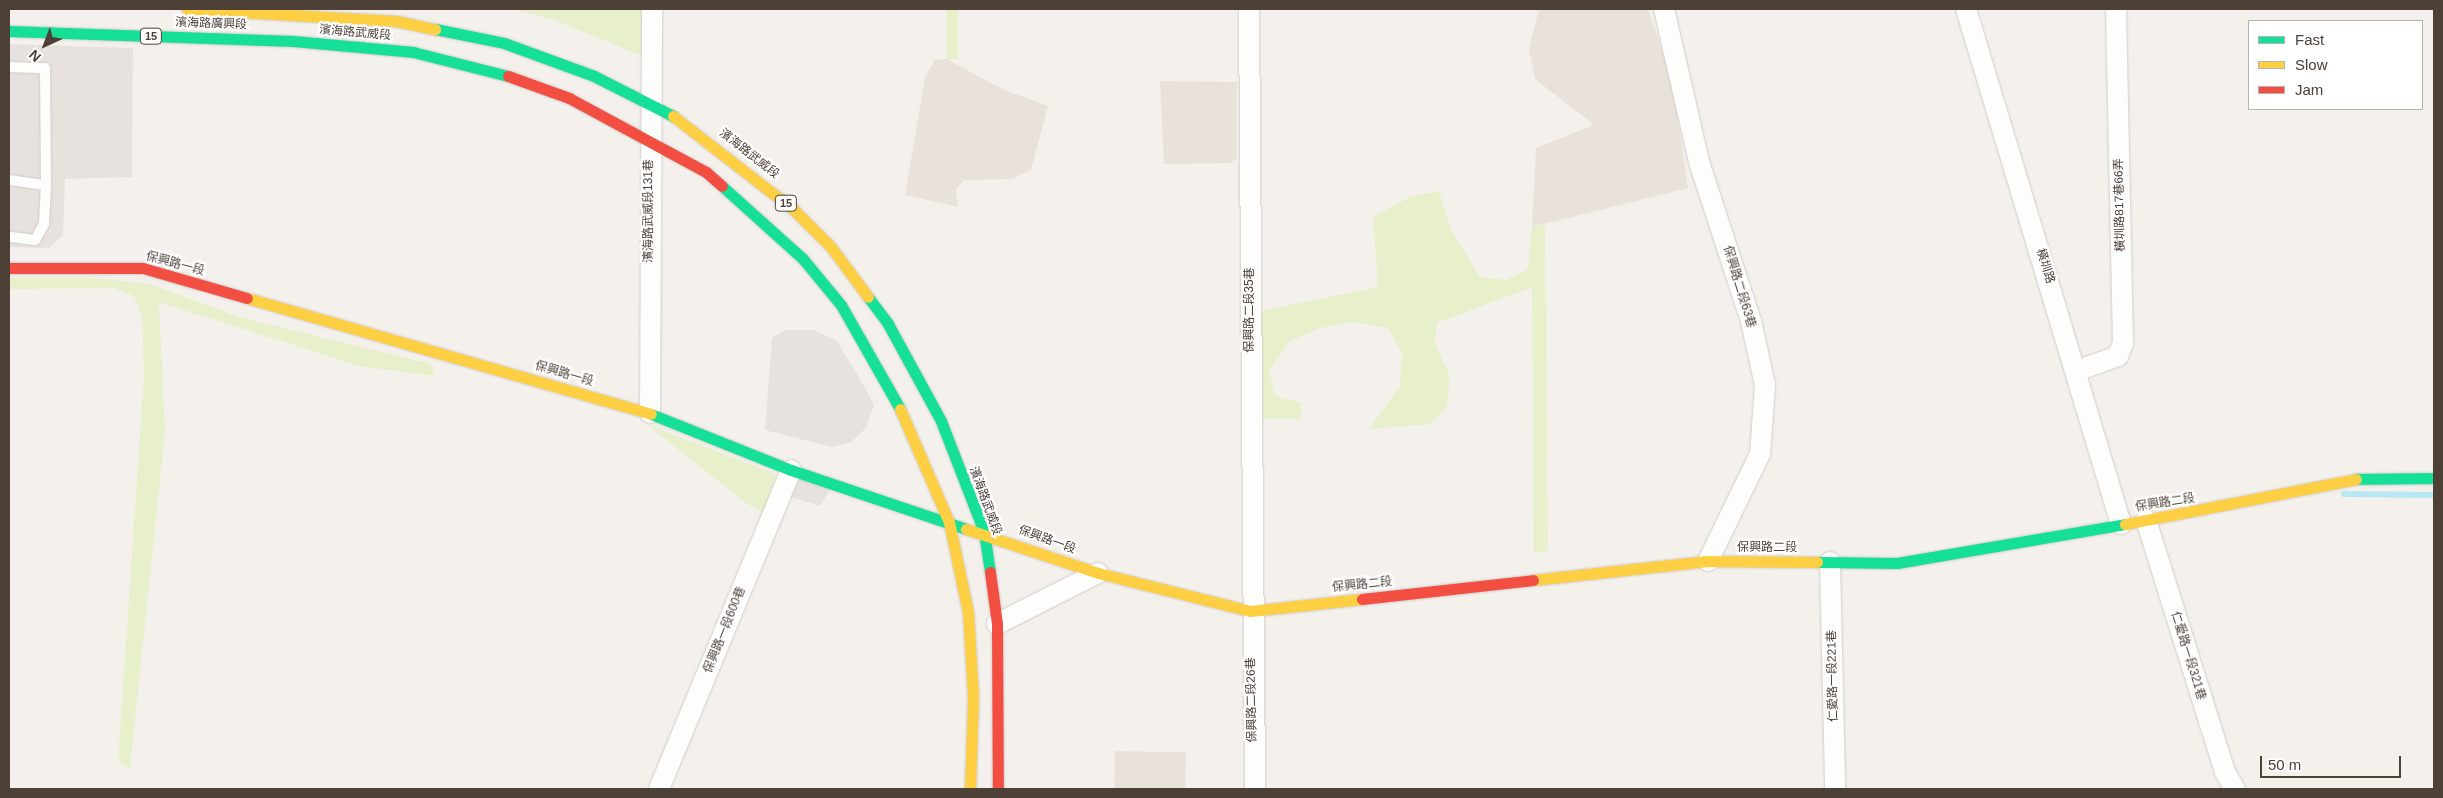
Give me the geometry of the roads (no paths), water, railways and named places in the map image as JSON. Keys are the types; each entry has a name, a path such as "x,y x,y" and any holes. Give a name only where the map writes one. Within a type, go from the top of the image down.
{"main road":[{"name":"濱海路武威段","path":"187,9 396,21 459,32 553,60 650,102 686,123 762,180 831,247 861,284 941,421 984,532 997,624 998,789"},
{"name":"濱海路廣興段","path":"9,31 293,41"},
{"name":"濱海路武威段","path":"293,41 413,52 494,71 569,98 649,137 706,172 758,216 803,259 841,305 876,360 949,522 968,612 973,696 970,789"},
{"name":"保興路一段","path":"9,268 143,268 650,413 791,470 984,532 1098,573"},
{"name":"保興路二段","path":"1098,573 1250,611 1708,561 1897,563 1944,557 2146,520 2364,477 2434,478"}],"street":[{"name":"濱海路武威段131巷","path":"650,413 649,137 652,9"},
{"name":"保興路二段35巷","path":"1249,9 1250,611"},
{"name":"保興路二段63巷","path":"1664,9 1699,162 1751,321 1764,385 1760,454 1708,561"},
{"name":"橫圳路","path":"1966,9 2121,524"},
{"name":"橫圳路817巷66弄","path":"2076,371 2118,356 2123,343 2116,9"},
{"name":"保興路一段600巷","path":"659,789 791,470"},
{"name":"仁愛路一段321巷","path":"2146,520 2225,772 2235,789"},
{"name":"仁愛路一段221巷","path":"1830,562 1835,789"},
{"path":"997,624 1098,573"},
{"name":"保興路二段26巷","path":"1250,611 1254,789"}],"lane":[{"path":"9,67 45,68 46,185 44,224 35,240 9,238"},
{"path":"9,180 46,185"}],"waterway":[{"path":"2344,494 2434,495"}]}
